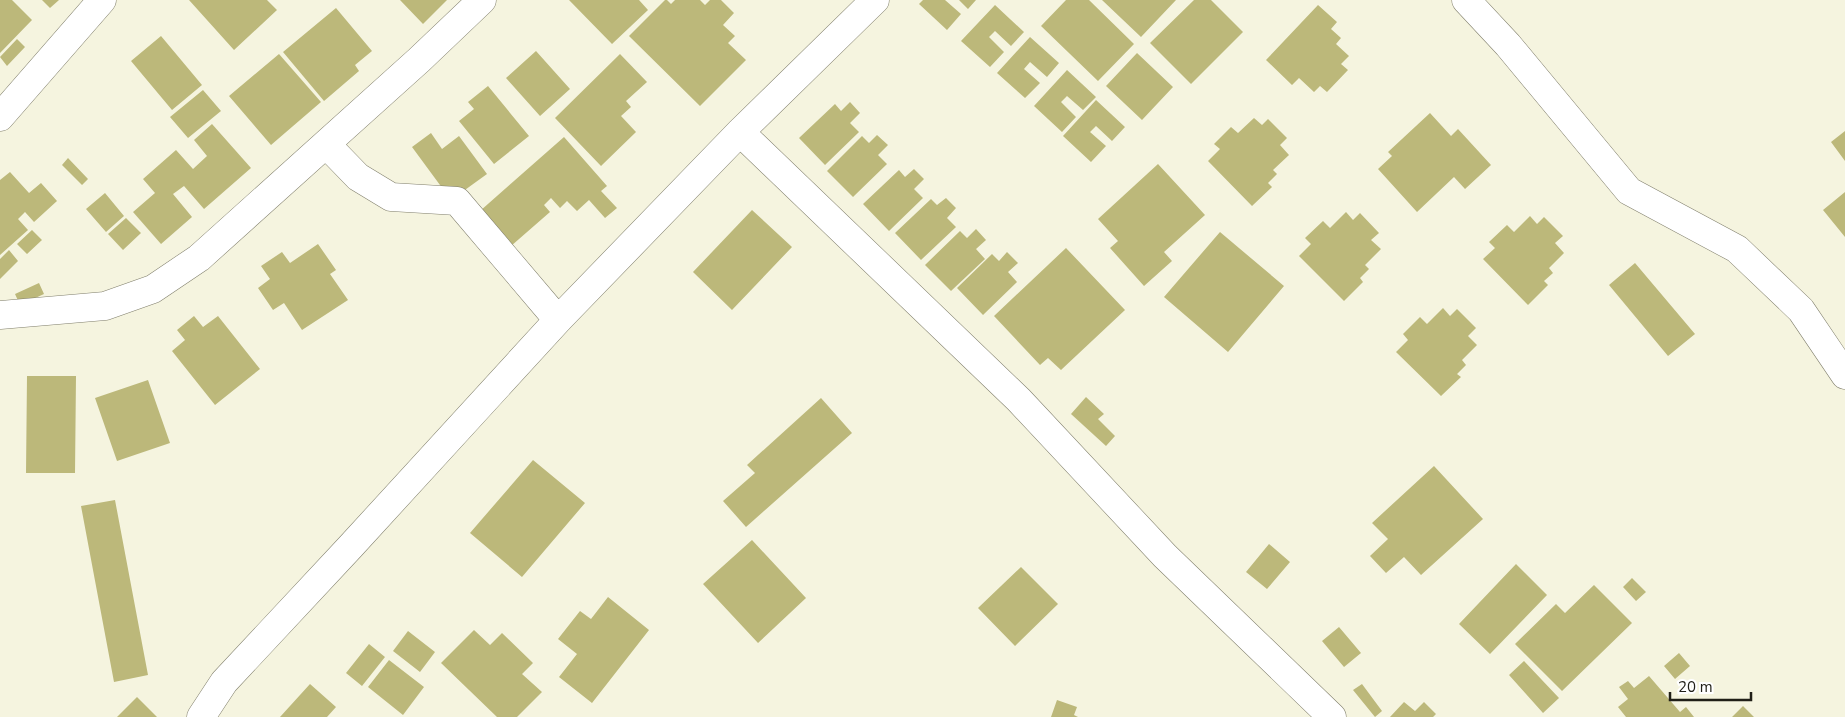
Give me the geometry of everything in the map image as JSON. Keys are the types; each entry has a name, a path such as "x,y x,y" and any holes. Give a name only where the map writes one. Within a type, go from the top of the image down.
{"street":[{"path":"0,117 102,0"},
{"path":"0,315 104,306 152,289 199,258 420,60 482,0"},
{"path":"201,717 224,682 558,320 740,132 875,0"},
{"path":"1466,0 1508,44 1629,191 1736,249 1801,310 1845,375"},
{"path":"740,132 1019,400 1165,556 1332,717"},
{"path":"326,144 358,177 391,197 457,201 558,320"}],"building":[{"path":"0,0 12,0 32,20 0,53"},
{"path":"42,0 59,0 50,8"},
{"path":"189,0 267,0 277,10 234,50"},
{"path":"400,0 447,0 423,24"},
{"path":"569,0 639,0 648,10 612,44"},
{"path":"665,0 671,4 675,0 700,0 705,5 710,0 721,0 734,13 723,25 735,36 728,43 746,60 700,106 629,36"},
{"path":"923,0 945,0 961,14 947,30 919,4"},
{"path":"959,0 976,0 968,9"},
{"path":"1066,0 1089,0 1134,44 1098,81 1041,26"},
{"path":"1102,0 1176,0 1141,37"},
{"path":"1194,0 1211,0 1243,32 1191,84 1150,43"},
{"path":"995,5 1024,32 1011,46 995,31 989,37 1004,52 990,67 961,41"},
{"path":"1318,5 1337,22 1331,29 1341,38 1336,44 1349,56 1341,64 1348,70 1327,92 1320,86 1314,92 1299,78 1292,85 1266,60"},
{"path":"336,8 372,51 355,65 359,71 324,101 283,52"},
{"path":"161,36 202,85 172,110 131,61"},
{"path":"1030,37 1059,63 1047,77 1030,62 1024,69 1040,83 1025,98 997,73"},
{"path":"17,39 25,47 7,66 0,57"},
{"path":"536,51 570,89 540,116 506,78"},
{"path":"1137,53 1173,87 1142,120 1106,86"},
{"path":"279,54 321,102 271,145 229,96"},
{"path":"620,54 647,82 626,101 631,107 621,116 636,132 601,166 555,118"},
{"path":"1067,70 1096,97 1083,110 1067,96 1061,102 1076,117 1062,132 1034,106"},
{"path":"488,86 529,136 494,164 459,121 474,109 468,102"},
{"path":"203,90 221,111 188,138 170,117"},
{"path":"1096,100 1125,127 1112,141 1096,126 1090,132 1106,146 1091,162 1063,136"},
{"path":"850,102 860,113 850,123 859,132 825,165 799,138 835,104 841,111"},
{"path":"1430,113 1451,136 1458,129 1491,165 1465,189 1454,177 1417,212 1378,169 1392,156 1388,152"},
{"path":"1254,118 1262,125 1268,119 1287,138 1280,145 1289,155 1273,170 1277,174 1268,183 1272,187 1252,206 1208,161 1220,149 1214,144 1231,127 1238,133"},
{"path":"212,124 251,168 204,209 184,186 173,194 192,217 161,244 133,212 155,193 143,179 176,150 193,169 207,156 194,140"},
{"path":"1845,131 1845,161 1831,142"},
{"path":"431,133 442,149 459,136 487,174 451,200 412,147"},
{"path":"877,135 888,145 878,155 887,164 853,197 827,171 862,136 869,143"},
{"path":"564,137 607,186 601,191 617,208 605,218 589,200 577,211 567,201 560,208 551,198 544,205 550,212 511,246 480,211"},
{"path":"68,158 88,179 82,185 62,165"},
{"path":"1158,164 1205,215 1164,252 1172,261 1144,286 1110,248 1118,241 1098,219"},
{"path":"914,169 924,179 914,189 923,198 889,231 863,204 899,170 905,177"},
{"path":"10,172 29,193 41,183 57,201 34,222 25,212 18,219 28,230 0,255 0,180"},
{"path":"1845,192 1845,237 1823,210"},
{"path":"105,193 124,216 106,232 86,209"},
{"path":"946,198 956,208 947,218 956,227 921,260 895,233 931,199 937,205"},
{"path":"752,210 792,247 732,310 693,272"},
{"path":"1346,212 1353,220 1360,213 1379,233 1371,240 1381,249 1365,265 1369,269 1360,278 1363,282 1344,301 1299,256 1311,244 1305,238 1323,221 1330,228"},
{"path":"1530,216 1537,224 1544,217 1563,236 1555,243 1564,253 1549,268 1553,273 1544,281 1548,285 1528,305 1483,259 1495,248 1489,242 1507,225 1514,232"},
{"path":"126,218 141,233 123,250 108,234"},
{"path":"976,229 986,240 976,249 985,259 951,291 925,265 960,231 967,238"},
{"path":"32,230 42,240 27,254 17,244"},
{"path":"1220,232 1284,286 1228,352 1164,297"},
{"path":"318,244 336,270 330,274 348,300 302,330 284,303 273,310 258,288 270,279 261,266 282,252 290,263"},
{"path":"1066,248 1125,310 1061,370 1048,358 1040,365 994,316"},
{"path":"9,250 18,261 0,279 0,259"},
{"path":"1007,252 1018,263 1008,272 1017,282 983,315 957,288 992,254 999,261"},
{"path":"1635,263 1695,334 1668,356 1609,285"},
{"path":"39,283 44,294 20,305 15,294"},
{"path":"1443,308 1450,316 1457,309 1476,328 1468,336 1477,345 1462,360 1466,365 1457,374 1461,377 1441,396 1396,352 1408,340 1403,334 1420,317 1427,324"},
{"path":"194,316 203,327 218,316 260,369 215,405 172,351 185,340 177,330"},
{"path":"27,376 76,376 75,473 26,473"},
{"path":"148,380 170,443 117,461 95,398"},
{"path":"1086,397 1104,414 1098,419 1115,436 1106,446 1071,414"},
{"path":"821,398 852,433 746,527 723,501 755,473 747,465"},
{"path":"533,460 585,503 522,577 470,533"},
{"path":"1434,466 1483,519 1421,575 1404,557 1386,573 1370,556 1388,539 1372,523"},
{"path":"115,500 148,675 114,682 81,506"},
{"path":"752,540 806,598 758,643 703,584"},
{"path":"1269,544 1290,562 1267,589 1246,572"},
{"path":"1516,564 1547,595 1490,654 1459,624"},
{"path":"1021,567 1058,604 1015,646 978,608"},
{"path":"1632,578 1646,592 1636,601 1623,587"},
{"path":"1594,585 1632,623 1562,691 1515,644 1556,604 1565,613"},
{"path":"608,597 649,630 592,703 559,677 577,654 558,639 580,611 591,619"},
{"path":"1339,627 1361,653 1344,667 1322,641"},
{"path":"474,630 490,645 502,633 533,663 522,674 542,692 517,717 497,717 441,663"},
{"path":"408,631 435,652 420,672 393,651"},
{"path":"369,644 385,657 362,686 346,673"},
{"path":"1679,653 1690,666 1675,679 1664,666"},
{"path":"389,660 424,687 403,715 368,687"},
{"path":"1524,661 1559,698 1543,713 1509,675"},
{"path":"1649,676 1680,712 1686,707 1694,717 1626,717 1618,707 1628,699 1619,687 1628,681 1634,688"},
{"path":"310,684 336,707 327,717 280,717"},
{"path":"1362,684 1382,711 1375,717 1353,690"},
{"path":"137,697 157,717 117,717"},
{"path":"1057,700 1077,707 1074,715 1078,717 1051,717"},
{"path":"1404,702 1415,711 1424,702 1436,714 1433,717 1390,717"},
{"path":"1743,706 1754,717 1732,717"}]}
